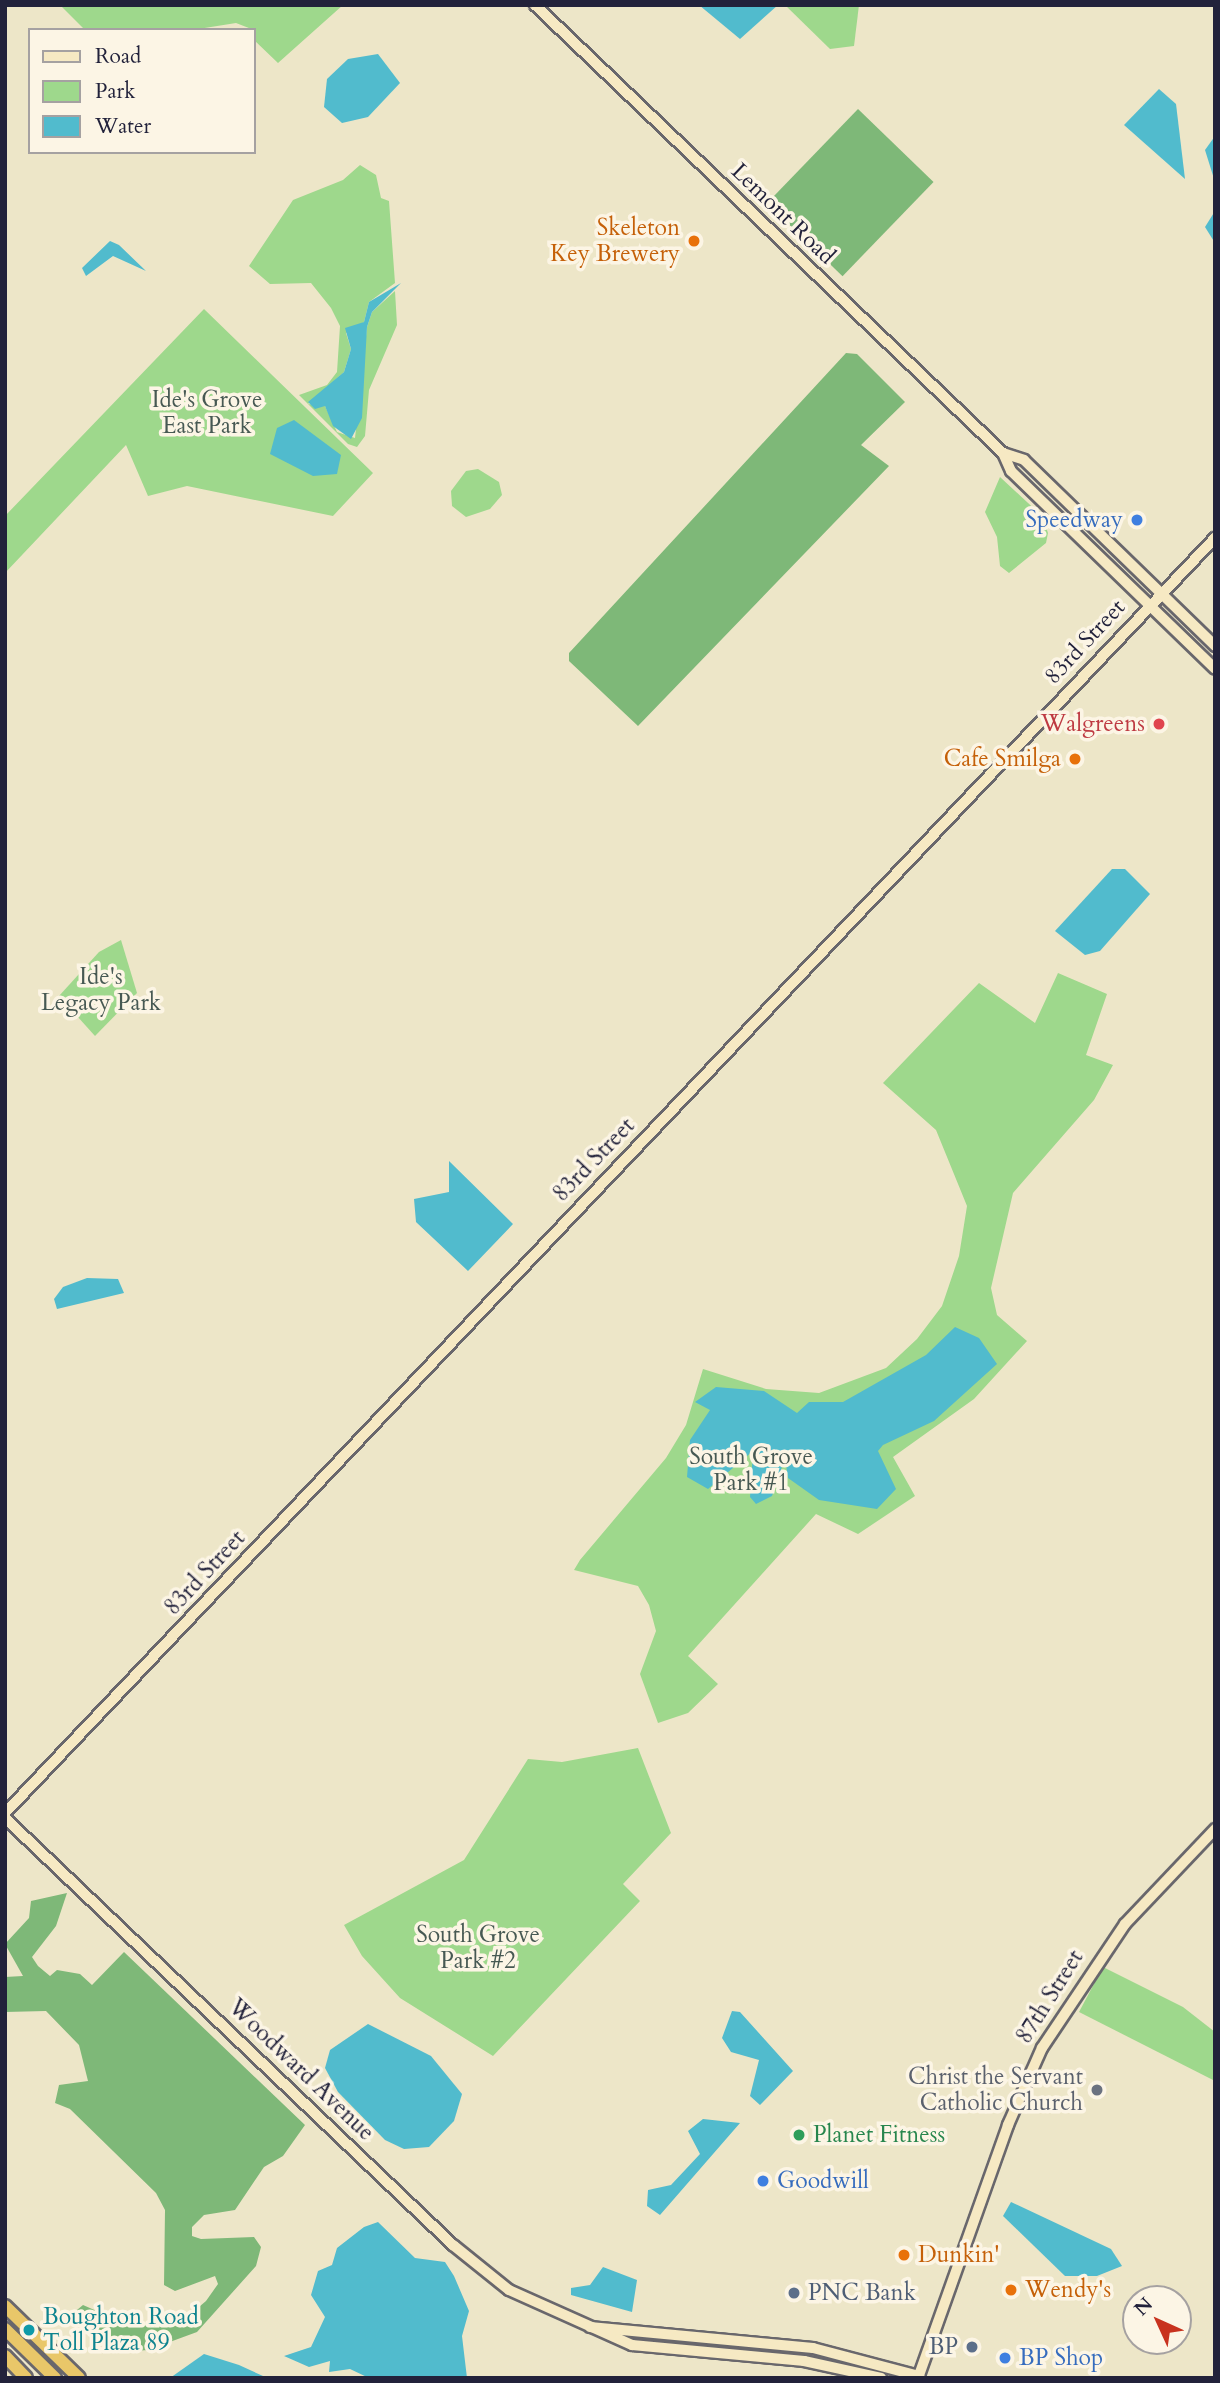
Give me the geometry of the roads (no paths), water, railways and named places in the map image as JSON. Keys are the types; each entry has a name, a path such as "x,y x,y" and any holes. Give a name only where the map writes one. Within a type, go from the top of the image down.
{"highway":[{"path":"5,2306 79,2378"},
{"path":"5,2329 55,2378"},
{"path":"5,2357 26,2378"}],"main road":[{"name":"Lemont Road","path":"535,5 1003,453 1012,471 1215,669"},
{"name":"Lemont Road","path":"1003,453 1024,460 1215,646"},
{"name":"83rd Street","path":"5,1815 1215,538"},
{"name":"Woodward Avenue","path":"5,1815 467,2258 533,2304 587,2326 610,2340 652,2349 804,2361 881,2378"},
{"name":"87th Street","path":"918,2377 1042,2048 1112,1940 1215,1829"},
{"name":"Woodward Avenue","path":"587,2326 823,2350 918,2377"}],"water":[{"path":"699,5 778,5 740,39"},
{"path":"378,54 400,83 368,117 342,123 324,107 327,79 348,59"},
{"path":"1159,89 1176,104 1185,179 1124,125"},
{"path":"1215,136 1215,182 1205,150"},
{"path":"1215,211 1215,243 1205,227"},
{"path":"110,241 119,245 146,271 113,256 86,276 82,268"},
{"path":"401,283 372,312 367,327 362,418 351,439 333,426 325,406 315,409 308,402 344,372 351,349 345,328 364,322 369,302"},
{"path":"294,420 341,455 337,474 313,476 270,454 277,428"},
{"path":"1112,869 1125,869 1150,894 1100,951 1085,955 1055,931"},
{"path":"449,1161 513,1224 468,1271 416,1222 414,1199 449,1192"},
{"path":"87,1278 118,1279 124,1293 57,1309 54,1299 63,1287"},
{"path":"955,1327 979,1338 997,1364 934,1421 883,1445 878,1451 896,1489 877,1509 819,1500 788,1478 785,1458 772,1496 756,1504 750,1497 753,1451 708,1489 687,1477 690,1440 710,1410 695,1402 716,1387 764,1391 797,1413 809,1402 843,1402 926,1355"},
{"path":"732,2011 740,2012 793,2071 760,2105 750,2096 759,2060 731,2052 722,2038"},
{"path":"368,2024 431,2056 462,2094 454,2121 429,2147 404,2149 385,2140 338,2092 325,2068 330,2050"},
{"path":"703,2119 740,2123 660,2215 647,2206 648,2190 671,2185 700,2154 688,2131"},
{"path":"1011,2202 1111,2249 1122,2266 1097,2276 1065,2276 1003,2216"},
{"path":"378,2222 415,2258 445,2262 454,2276 469,2311 462,2336 467,2378 369,2378 350,2369 329,2372 330,2361 309,2367 284,2356 311,2347 325,2317 311,2295 318,2271 332,2265 337,2248 364,2227"},
{"path":"603,2267 637,2280 632,2312 571,2295 571,2288 590,2285"},
{"path":"204,2354 239,2365 263,2376 170,2378"}],"place":[{"name":"Skeleton Key Brewery","path":"694,241"},
{"name":"Speedway","path":"1137,520"},
{"name":"Walgreens","path":"1159,724"},
{"name":"Cafe Smilga","path":"1075,759"},
{"name":"Christ the Servant Catholic Church","path":"1097,2090"},
{"name":"Planet Fitness","path":"799,2135"},
{"name":"Goodwill","path":"763,2181"},
{"name":"Dunkin'","path":"904,2255"},
{"name":"Wendy's","path":"1011,2290"},
{"name":"PNC Bank","path":"794,2293"},
{"name":"Boughton Road Toll Plaza 89","path":"29,2330"},
{"name":"BP","path":"972,2347"},
{"name":"BP Shop","path":"1005,2358"}],"park label":[{"name":"Ide's Grove East Park","path":"207,413"},
{"name":"Ide's Legacy Park","path":"101,990"},
{"name":"South Grove Park #1","path":"751,1470"},
{"name":"South Grove Park #2","path":"478,1948"}]}
